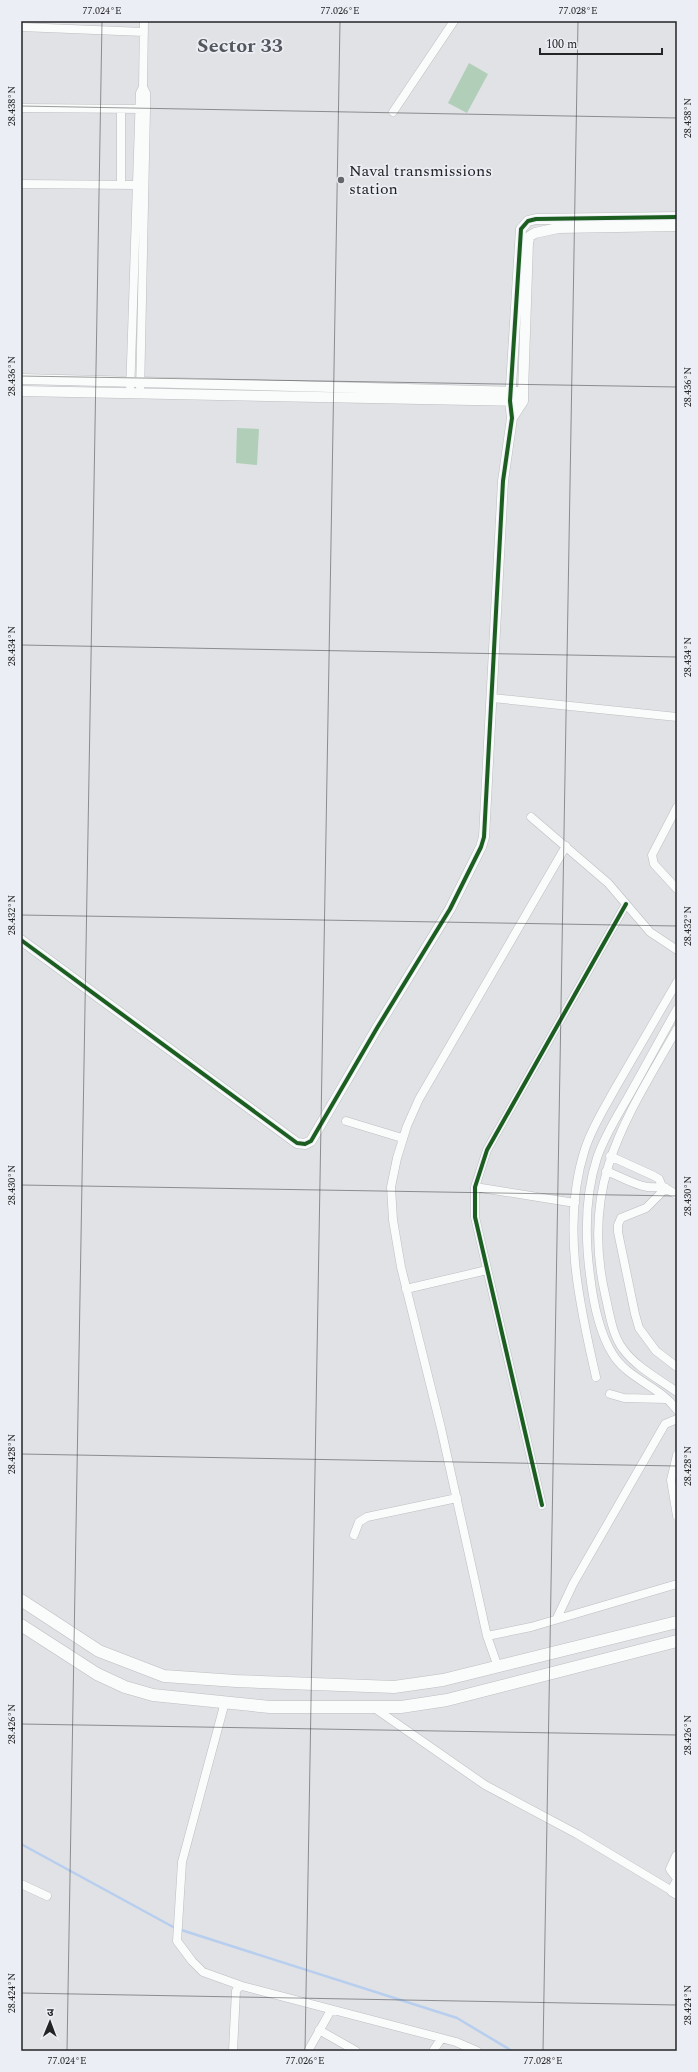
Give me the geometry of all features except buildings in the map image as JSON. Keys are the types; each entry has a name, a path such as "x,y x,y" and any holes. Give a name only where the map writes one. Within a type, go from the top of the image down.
{"main road":[{"path":"21,1600 99,1651 164,1676 236,1681 394,1687 443,1680 677,1622"},
{"path":"21,1625 97,1674 125,1687 152,1696 270,1707 401,1707 447,1700 677,1641"},
{"path":"443,1680 447,1700"}],"street":[{"path":"135,394 130,382 137,185 143,109 146,93 143,87 144,21"},
{"path":"393,112 454,21"},
{"path":"25,25 144,32"},
{"path":"21,108 143,109"},
{"path":"135,394 141,382 143,109"},
{"path":"121,110 121,184"},
{"path":"21,184 137,185"},
{"path":"21,940 297,1143 308,1143 311,1141 377,1028 450,909 482,848 485,830 504,481 512,418 511,396 521,229 524,224 536,219 677,217"},
{"path":"512,418 523,396 528,242 530,236 535,233 558,228 677,226"},
{"path":"21,379 511,396"},
{"path":"21,391 135,394 523,396"},
{"path":"492,698 677,717"},
{"path":"677,807 652,855 654,864 677,889"},
{"path":"531,817 608,883 650,932 677,950"},
{"path":"498,1667 487,1636 457,1498 406,1289 394,1228 391,1187 402,1138 419,1099 566,846"},
{"path":"542,1505 475,1217 475,1187 487,1150 626,904"},
{"path":"596,1377 577,1286 575,1203 585,1149 596,1123 677,982"},
{"path":"677,1009 608,1133 597,1158 588,1205 588,1259 591,1286 594,1304 605,1340 612,1354 629,1373 667,1399 677,1410"},
{"path":"677,1029 631,1109 609,1159 599,1207 598,1253 601,1278 614,1328 622,1348 642,1367 677,1392"},
{"path":"346,1121 402,1138"},
{"path":"597,1158 609,1159 654,1176 659,1179 664,1187 677,1195"},
{"path":"606,1171 647,1188 655,1189 664,1187"},
{"path":"475,1187 599,1207"},
{"path":"664,1187 646,1208 621,1218 618,1225 618,1232 634,1314 639,1328 656,1351 677,1367"},
{"path":"406,1289 487,1270"},
{"path":"610,1394 624,1398 667,1399"},
{"path":"557,1618 573,1584 665,1424 677,1419"},
{"path":"677,1454 671,1480 677,1516"},
{"path":"354,1535 359,1522 368,1517 457,1498"},
{"path":"487,1636 516,1631 677,1584"},
{"path":"225,1702 182,1862 177,1941 192,1961 203,1972 242,1986 456,2042 477,2051"},
{"path":"372,1707 485,1785 676,1889"},
{"path":"677,1856 671,1869 677,1877"},
{"path":"21,1884 47,1896"},
{"path":"233,2051 236,1991 242,1986"},
{"path":"308,2051 331,2010"},
{"path":"319,2030 356,2051"},
{"path":"433,2051 441,2039"}],"green space":[{"path":"469,63 488,74 467,113 448,103"},
{"path":"237,428 259,429 257,465 236,463"}],"waterway":[{"path":"21,1844 175,1928 457,2018 512,2051"}],"cycle path":[{"path":"21,940 297,1143 305,1144 311,1141 377,1028 450,909 481,847 484,837 503,481 512,418 510,401 521,229 528,221 536,219 677,217"},
{"path":"542,1505 475,1217 475,1187 487,1150 626,904"}],"place":[{"name":"Naval transmissions station","path":"341,180"}],"district":[{"name":"Sector 33","path":"240,46"}]}
